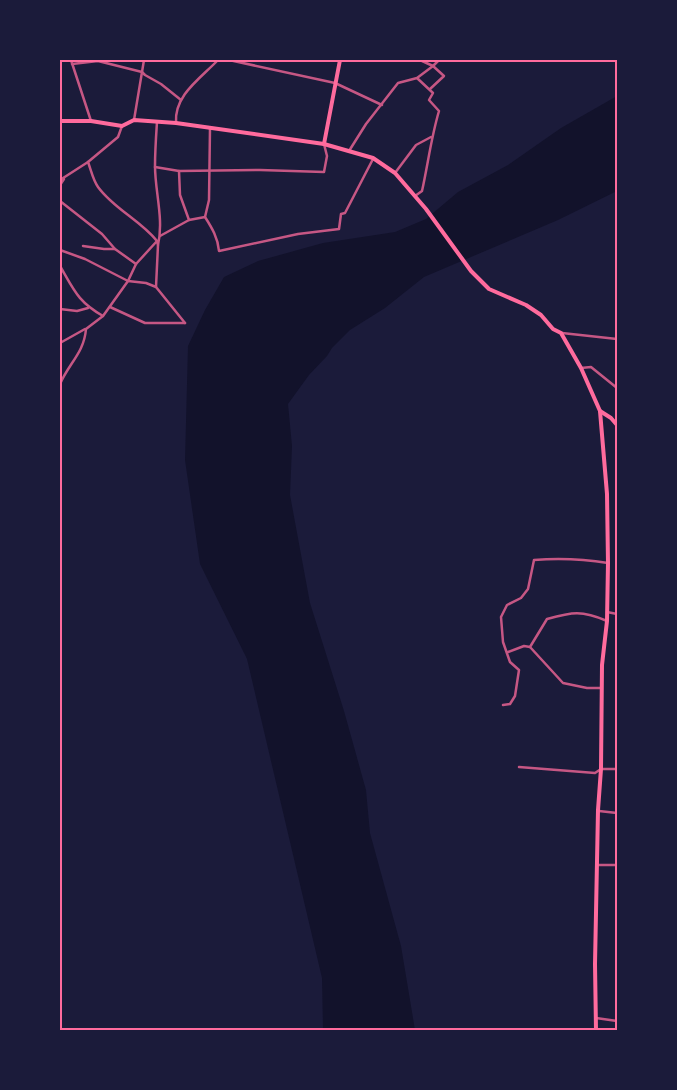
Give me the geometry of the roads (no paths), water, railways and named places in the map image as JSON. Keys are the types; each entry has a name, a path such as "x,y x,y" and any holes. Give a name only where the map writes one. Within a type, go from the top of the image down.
{"main road":[{"path":"324,144 340,60"},
{"path":"60,121 91,121 122,126 134,120 176,123 324,144 348,153 373,158 395,173 426,209 471,271 489,288 541,314 554,329 561,333 581,368 600,411 607,494 607,621 601,688 596,1030"},
{"path":"600,411 611,418 617,426"}],"street":[{"path":"134,120 144,60"},
{"path":"176,123 175,114 180,100 192,85 218,60"},
{"path":"229,60 335,83 382,105"},
{"path":"420,60 433,66 444,76 430,89"},
{"path":"348,153 356,143 366,124 398,83 417,78 439,60"},
{"path":"91,121 72,62 98,61 142,72 161,84 180,100"},
{"path":"415,196 422,191 439,111 429,100 433,93 417,78"},
{"path":"156,287 160,236 159,199 155,167 157,122"},
{"path":"60,180 88,162 118,137 122,126"},
{"path":"210,128 209,200 205,217 213,230 219,251 298,234 339,229 341,214 345,213 373,158"},
{"path":"395,173 416,145 432,137"},
{"path":"155,167 179,171 208,169 324,172 327,156 324,144"},
{"path":"88,162 97,186 108,199 150,232 158,243"},
{"path":"179,171 180,195 189,220"},
{"path":"60,185 65,178"},
{"path":"60,201 102,234 115,249 136,264"},
{"path":"160,236 189,220 205,217"},
{"path":"60,343 86,329 103,316 128,281 136,264 158,243"},
{"path":"83,246 115,249"},
{"path":"60,250 85,259 128,281 146,283 156,287 185,323 146,324 110,307"},
{"path":"60,266 79,298 88,308 103,316"},
{"path":"60,308 77,311 88,308"},
{"path":"60,384 66,371 82,349 86,329"},
{"path":"561,333 617,339"},
{"path":"581,368 591,367 617,388"},
{"path":"504,705 510,704 514,696 519,670 510,662 503,642 501,617 507,605 520,598 528,589 534,560 556,558 584,559 608,563"},
{"path":"530,647 547,619 573,612 595,615 607,621"},
{"path":"607,612 617,614"},
{"path":"508,652 524,646 530,647 563,683 588,688 601,688"},
{"path":"518,767 595,773 601,769 617,769"},
{"path":"598,810 617,812"},
{"path":"598,865 617,865"},
{"path":"595,1017 617,1021"}]}
